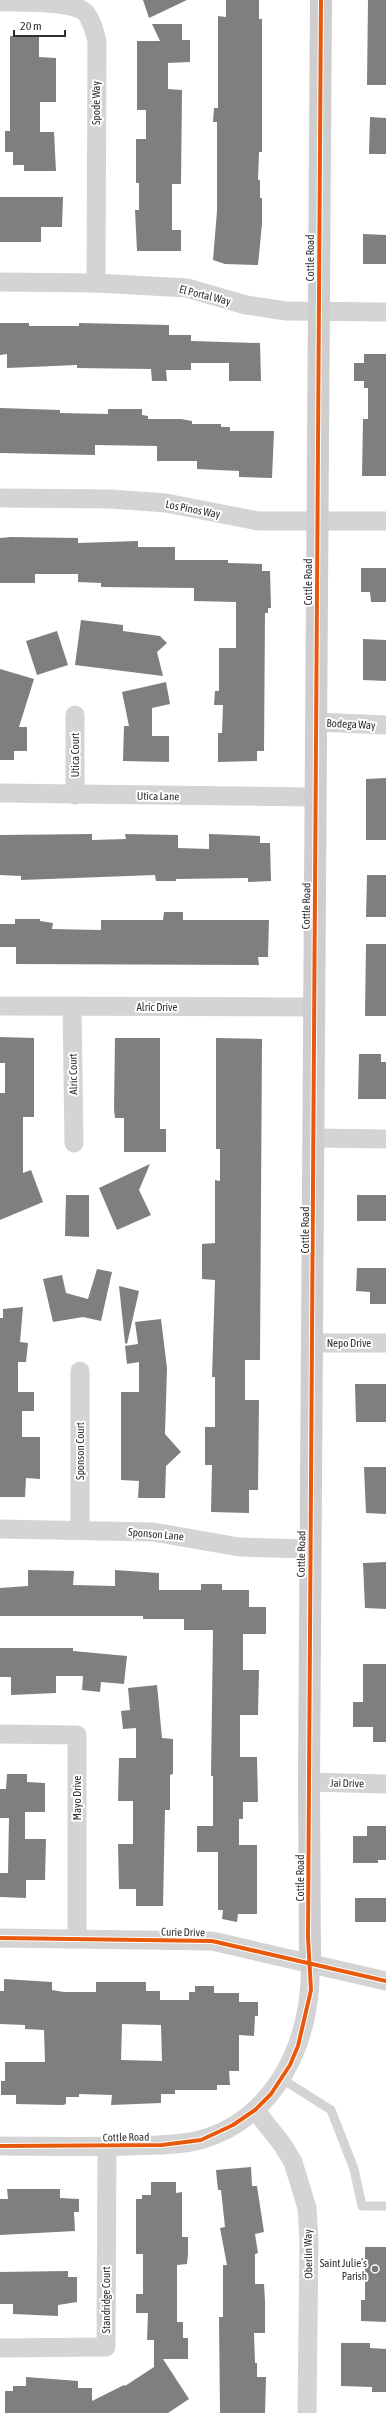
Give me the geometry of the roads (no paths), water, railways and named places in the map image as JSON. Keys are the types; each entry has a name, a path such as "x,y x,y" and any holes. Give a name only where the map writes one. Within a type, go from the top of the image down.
{"street":[{"name":"Cottle Road","path":"0,2146 162,2145 201,2140 233,2125 255,2110 271,2094 282,2079 293,2059 305,2019 311,1990 309,1782 310,1549 315,1138 314,1008 321,0"},
{"name":"Spode Way","path":"0,2 58,2 75,6 84,12 92,24 97,41 96,283"},
{"name":"El Portal Way","path":"0,282 96,283 188,288 246,305 286,311 386,312"},
{"name":"Los Pinos Way","path":"0,498 111,499 166,503 258,521 386,521"},
{"name":"Utica Court","path":"75,715 75,795"},
{"name":"Bodega Way","path":"317,722 386,725"},
{"name":"Utica Lane","path":"0,794 316,797"},
{"name":"Alric Drive","path":"0,1006 314,1008"},
{"name":"Alric Court","path":"72,1006 74,1143"},
{"path":"315,1138 386,1139"},
{"name":"Nepo Drive","path":"313,1343 386,1344"},
{"name":"Sponson Court","path":"80,1371 80,1530"},
{"name":"Sponson Lane","path":"0,1529 153,1532 238,1547 310,1549"},
{"name":"Mayo Drive","path":"0,1734 77,1735 77,1938"},
{"name":"Jai Drive","path":"309,1782 386,1784"},
{"name":"Curie Drive","path":"0,1938 212,1941 386,1981"},
{"name":"Oberlin Way","path":"255,2110 282,2144 293,2162 307,2208 309,2239 307,2413"},
{"name":"Standridge Court","path":"0,2348 106,2347 107,2146"}],"lane":[{"path":"282,2079 331,2110 354,2169 362,2206 386,2206"}],"place":[{"name":"Saint Julie’s Parish","path":"375,2269"}]}
